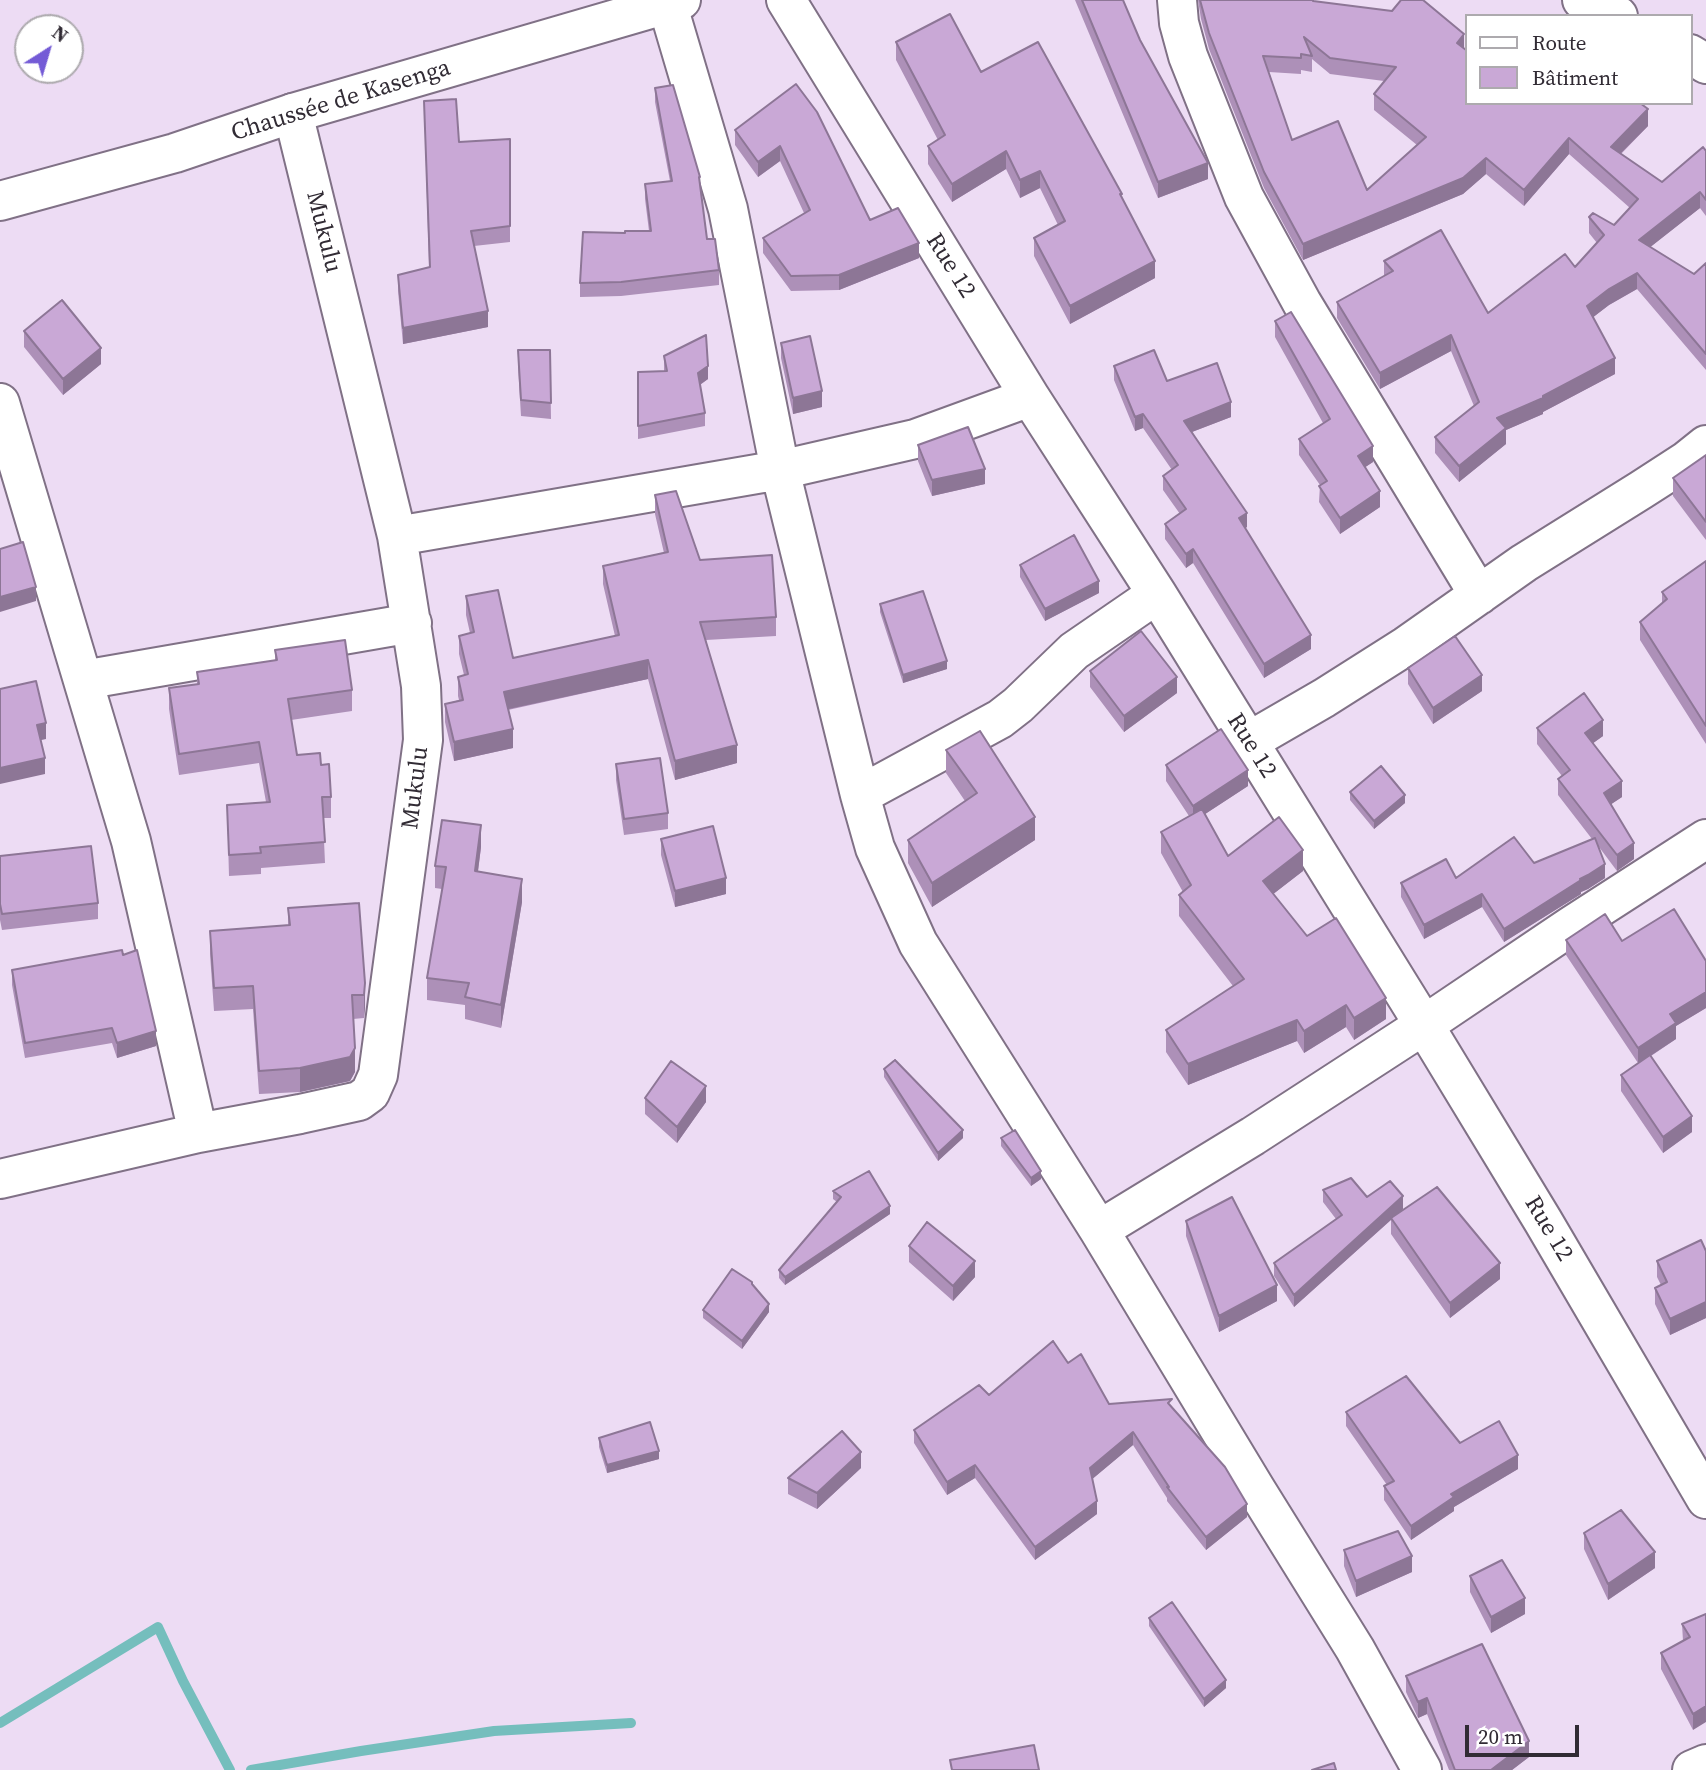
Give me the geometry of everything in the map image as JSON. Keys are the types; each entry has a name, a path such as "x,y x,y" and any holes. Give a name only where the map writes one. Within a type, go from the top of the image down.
{"street":[{"name":"Rue 12","path":"786,0 1030,397 1157,594 1424,1025 1706,1499"},
{"path":"1177,0 1179,23 1188,56 1244,197 1302,303 1479,595"},
{"path":"1582,0 1614,14"},
{"path":"674,2 728,209 780,470 860,795 876,848 918,943 1099,1230 1355,1649 1422,1770"},
{"name":"Chaussée de Kasenga","path":"0,201 176,153 293,113 674,2"},
{"name":"Mukulu","path":"0,1179 198,1133 359,1101 370,1093 378,1075 423,740 421,686 397,536 293,113"},
{"path":"397,536 780,470 915,439 1030,397"},
{"path":"0,403 131,841 198,1133"},
{"path":"1248,741 1406,646 1524,563 1686,461 1706,445"},
{"path":"860,795 1000,719 1074,651 1157,594"},
{"path":"83,680 412,623"},
{"path":"1099,1230 1253,1136 1706,839"},
{"path":"1692,1770 1706,1763"}],"building":[{"path":"1082,0 1123,0 1140,40 1208,163 1158,182"},
{"path":"1200,0 1313,0 1392,11 1401,0 1423,0 1464,34 1457,43 1464,48 1464,105 1643,105 1648,109 1611,147 1662,182 1703,147 1706,151 1706,200 1700,192 1639,240 1694,274 1706,263 1706,354 1637,273 1587,306 1615,358 1543,398 1497,418 1506,428 1459,466 1435,437 1479,402 1451,335 1380,373 1337,302 1393,271 1384,261 1441,230 1488,313 1565,254 1575,267 1604,235 1589,217 1593,213 1614,225 1638,199 1569,138 1524,190 1486,158 1463,178 1303,244 1264,172 1209,33","holes":["1304,37 1330,58 1396,67 1374,94 1426,137 1367,190 1338,121 1292,140 1263,56 1312,56"]},
{"path":"950,14 981,72 1038,42 1122,194 1155,261 1070,306 1034,238 1065,221 1040,171 1020,180 1006,151 952,184 928,146 945,135 896,42"},
{"path":"796,84 817,112 870,220 898,208 919,243 839,275 791,276 763,238 810,210 780,146 758,162 735,130"},
{"path":"673,85 700,177 707,239 715,239 719,270 621,282 580,283 583,232 651,231 645,184 672,181 655,88"},
{"path":"456,99 459,142 510,139 510,226 471,231 488,311 403,328 398,275 430,267 424,101"},
{"path":"62,300 101,348 63,379 24,331"},
{"path":"1291,312 1373,446 1358,456 1380,491 1340,518 1319,486 1327,481 1299,439 1330,419 1275,321"},
{"path":"706,335 708,366 698,373 705,413 638,426 638,372 667,371 664,356"},
{"path":"810,336 822,391 793,398 781,343"},
{"path":"518,350 550,350 551,403 521,400"},
{"path":"1154,350 1167,381 1217,363 1231,402 1184,421 1247,513 1239,518 1311,635 1264,664 1193,549 1186,554 1165,524 1186,509 1163,476 1178,465 1143,414 1135,417 1114,366"},
{"path":"968,427 985,469 932,480 918,445"},
{"path":"1706,455 1706,522 1673,478"},
{"path":"676,491 700,560 772,555 776,617 700,622 737,745 675,761 648,660 504,692 513,729 454,742 445,704 463,700 458,677 468,674 459,636 474,632 466,596 498,590 513,658 619,635 603,566 668,552 655,495"},
{"path":"1074,535 1099,581 1045,609 1020,565"},
{"path":"23,542 36,587 0,597 0,549"},
{"path":"1706,561 1706,726 1640,622 1667,599 1662,592"},
{"path":"923,591 947,661 903,675 880,604"},
{"path":"1141,631 1177,677 1124,716 1090,671"},
{"path":"1455,636 1482,675 1433,708 1408,668"},
{"path":"345,640 352,690 288,699 297,755 320,753 321,765 329,764 331,797 322,797 325,842 260,847 261,853 229,855 227,805 270,802 259,742 179,754 169,688 199,684 197,672 277,660 275,650"},
{"path":"36,681 46,723 37,725 45,758 0,768 0,689"},
{"path":"1584,693 1603,720 1585,733 1622,781 1604,793 1634,843 1617,855 1558,779 1570,770 1537,728"},
{"path":"1221,729 1248,770 1193,806 1166,765"},
{"path":"980,731 1035,817 932,883 908,840 977,793 946,750"},
{"path":"660,758 668,813 624,819 616,764"},
{"path":"1381,766 1405,795 1374,821 1350,792"},
{"path":"1202,809 1228,856 1279,817 1303,850 1263,881 1307,936 1336,918 1386,998 1354,1018 1346,1005 1304,1031 1297,1020 1188,1064 1166,1030 1244,979 1179,895 1191,885 1161,832"},
{"path":"442,820 481,825 475,871 522,879 501,1005 465,997 469,983 427,978 446,867 435,866"},
{"path":"713,826 726,878 675,891 661,839"},
{"path":"1514,837 1534,863 1595,838 1605,864 1504,929 1482,894 1424,925 1401,883 1446,859 1456,878"},
{"path":"91,846 98,903 2,914 0,856"},
{"path":"359,903 365,983 364,995 352,995 355,1048 350,1057 300,1068 259,1071 253,986 214,988 210,931 290,925 288,908"},
{"path":"1674,909 1706,961 1706,992 1670,1014 1676,1023 1638,1048 1566,940 1605,914 1622,941"},
{"path":"122,950 123,955 137,950 156,1031 117,1043 112,1028 25,1043 12,970"},
{"path":"1650,1055 1692,1116 1663,1137 1621,1075"},
{"path":"895,1060 963,1130 938,1153 884,1069"},
{"path":"671,1061 706,1086 677,1127 645,1098"},
{"path":"1015,1130 1041,1171 1031,1178 1001,1138"},
{"path":"869,1171 890,1206 785,1277 779,1270 841,1197 833,1191"},
{"path":"1351,1178 1367,1197 1390,1181 1403,1196 1294,1295 1274,1263 1342,1215 1323,1190"},
{"path":"1437,1187 1500,1263 1450,1303 1391,1218"},
{"path":"1232,1197 1277,1285 1219,1316 1186,1221"},
{"path":"927,1222 975,1261 953,1286 909,1246"},
{"path":"1701,1240 1706,1251 1706,1302 1670,1319 1655,1288 1667,1282 1657,1261"},
{"path":"732,1269 752,1282 769,1304 742,1341 703,1310"},
{"path":"1053,1341 1068,1363 1081,1354 1109,1404 1172,1399 1168,1403 1225,1467 1247,1504 1206,1537 1167,1487 1133,1432 1090,1468 1097,1501 1035,1547 975,1465 947,1482 914,1430 979,1385 989,1395"},
{"path":"1406,1376 1460,1443 1499,1421 1518,1455 1451,1494 1454,1497 1411,1526 1384,1486 1394,1481 1346,1412"},
{"path":"650,1422 659,1451 607,1465 599,1438"},
{"path":"842,1431 861,1452 817,1493 788,1478"},
{"path":"1621,1510 1655,1552 1608,1584 1584,1533"},
{"path":"1398,1531 1412,1556 1356,1581 1344,1550"},
{"path":"1502,1560 1525,1598 1491,1617 1470,1576"},
{"path":"1172,1602 1226,1680 1204,1699 1149,1618"},
{"path":"1706,1614 1706,1706 1693,1714 1661,1653 1690,1637 1682,1624"},
{"path":"1482,1644 1529,1741 1491,1770 1455,1770 1427,1698 1418,1702 1406,1676"},
{"path":"1034,1745 1039,1770 952,1770 950,1760"},
{"path":"1334,1763 1336,1770 1312,1770"}],"waterway":[{"path":"0,1723 158,1627 230,1770"},
{"path":"251,1770 494,1731 631,1723"}]}
